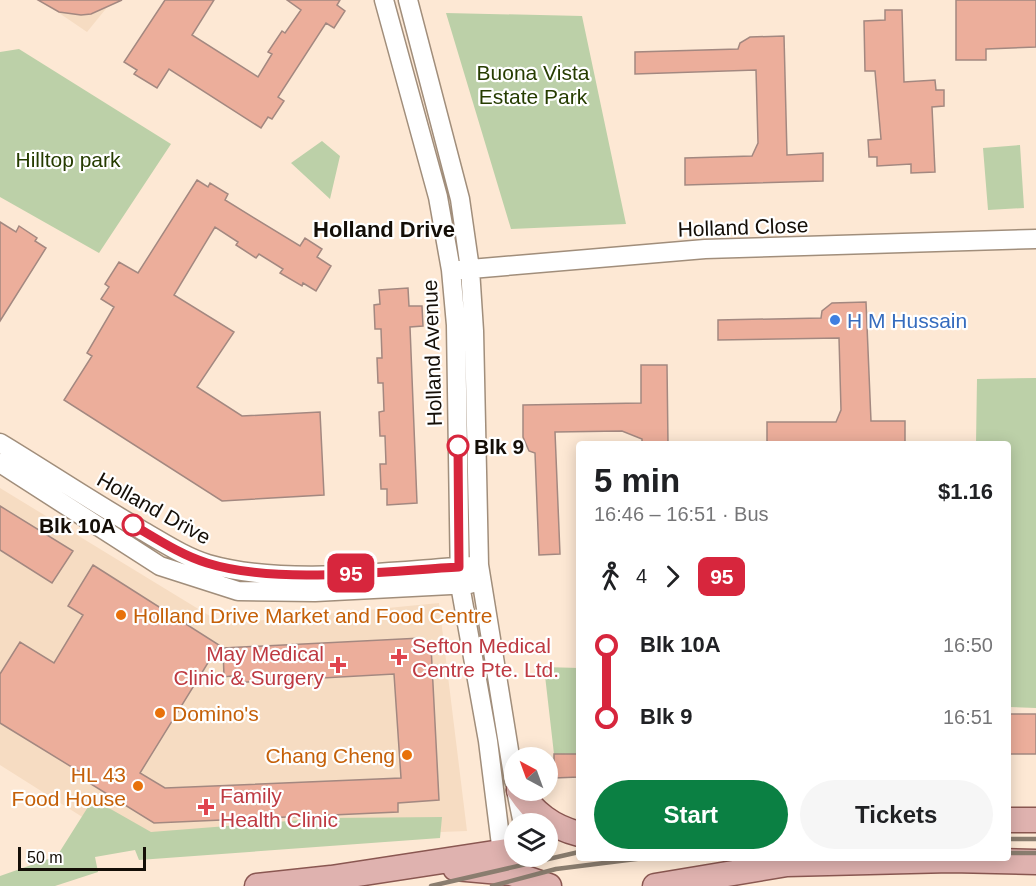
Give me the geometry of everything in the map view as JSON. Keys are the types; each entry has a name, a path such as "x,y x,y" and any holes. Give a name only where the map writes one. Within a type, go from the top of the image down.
{"main road":[{"path":"527,801 542,818 576,835"},
{"path":"1011,820 1036,820"},
{"path":"558,841 576,837"},
{"path":"655,886 680,884 787,864 910,861"},
{"path":"994,861 1036,862"},
{"path":"257,886 331,879 436,862 465,871 511,868 549,886"}],"street":[{"name":"Holland Avenue","path":"384,0 438,197 451,270 466,388 480,574 508,747"},
{"name":"Holland Avenue","path":"408,0 460,199 470,269 460,585 511,868"},
{"name":"Holland Close","path":"451,270 705,249 1036,239"},
{"name":"Holland Drive","path":"0,443 105,509 183,554 207,563 252,574 355,573 459,567 480,574"},
{"name":"Holland Drive","path":"0,463 160,566 238,591 275,593 460,585 480,574"}],"shaded area":[{"path":"40,0 113,0 87,32"},
{"path":"0,488 223,624 439,603 467,831 136,844 95,825 0,765"}],"green space":[{"name":"Buona Vista Estate Park","path":"446,13 582,16 626,224 511,229"},
{"name":"Hilltop park","path":"19,49 171,144 99,253 0,197 0,52"},
{"path":"322,141 340,156 330,199 291,163"},
{"path":"1020,145 1024,208 988,210 983,148"},
{"path":"1036,378 1036,708 1011,707 1011,441 976,441 977,379"},
{"path":"544,667 576,668 576,754 558,754 558,747 553,747"},
{"path":"93,799 151,832 327,818 442,817 440,838 139,860 135,850 95,857 98,872 55,886 0,886 0,876 57,856"}],"building":[{"path":"38,0 122,0 91,14 81,15 59,12"},
{"path":"165,0 214,0 192,35 258,77 272,54 268,52 282,31 285,33 301,10 287,0 340,0 337,5 345,11 334,28 326,23 278,97 284,101 272,119 268,117 261,128 169,69 157,88 134,74 137,70 124,62"},
{"path":"956,0 1036,0 1036,47 986,49 986,60 956,60"},
{"path":"885,10 902,10 904,82 935,80 936,90 944,90 944,106 932,107 935,172 911,173 911,164 877,166 877,157 869,157 868,140 881,139 875,71 865,71 864,21 885,20"},
{"path":"784,36 787,155 823,153 823,181 685,185 685,158 752,156 758,143 756,70 635,74 635,52 738,49 740,43 750,37"},
{"path":"197,180 208,187 210,183 228,194 225,200 300,246 305,238 322,249 317,257 331,266 316,291 280,273 283,269 259,254 256,258 236,245 238,242 215,227 174,295 234,332 197,387 242,416 320,412 324,495 222,501 64,400 92,356 87,353 114,307 101,299 109,287 105,284 119,262 138,273"},
{"path":"0,222 16,232 19,226 37,238 35,241 46,248 0,321"},
{"path":"408,288 409,306 422,306 423,326 410,327 417,503 387,505 387,489 381,489 380,464 386,464 385,436 380,436 379,412 384,411 383,383 378,383 377,358 382,358 381,329 375,329 374,305 380,304 379,290"},
{"path":"866,302 871,421 905,421 905,441 767,441 767,422 836,422 841,410 839,338 718,340 718,320 821,318 822,311 832,303"},
{"path":"641,365 667,365 668,441 642,441 622,431 555,432 560,554 539,555 535,453 529,451 523,437 523,405 641,403"},
{"path":"0,506 73,551 52,583 0,550"},
{"path":"93,565 219,645 140,773 165,788 401,778 394,674 231,683 231,676 224,677 223,648 421,638 422,647 431,646 439,800 398,803 398,812 154,823 86,781 88,777 0,723 0,674 20,642 54,663 83,615 68,606"},
{"path":"1011,714 1036,714 1036,754 1011,754"},
{"path":"558,754 576,754 576,777 558,778"}],"railway":[{"path":"1011,839 1036,839"},
{"path":"431,886 576,853"},
{"path":"1011,853 1036,853"},
{"path":"492,886 556,869 620,861"}],"bus line":[{"name":"95","path":"133,525 183,554 207,563 252,574 355,573 459,567 458,446"}],"place":[{"name":"H M Hussain","path":"835,320"},
{"name":"Blk 9","path":"458,446"},
{"name":"Blk 10A","path":"133,525"},
{"name":"Holland Drive Market and Food Centre","path":"121,615"},
{"name":"Sefton Medical Centre Pte. Ltd.","path":"399,657"},
{"name":"May Medical Clinic & Surgery","path":"338,665"},
{"name":"Domino's","path":"160,713"},
{"name":"Chang Cheng","path":"407,755"},
{"name":"HL 43 Food House","path":"138,786"},
{"name":"Family Health Clinic","path":"206,807"}],"district":[{"name":"Holland Drive","path":"384,229"}]}
